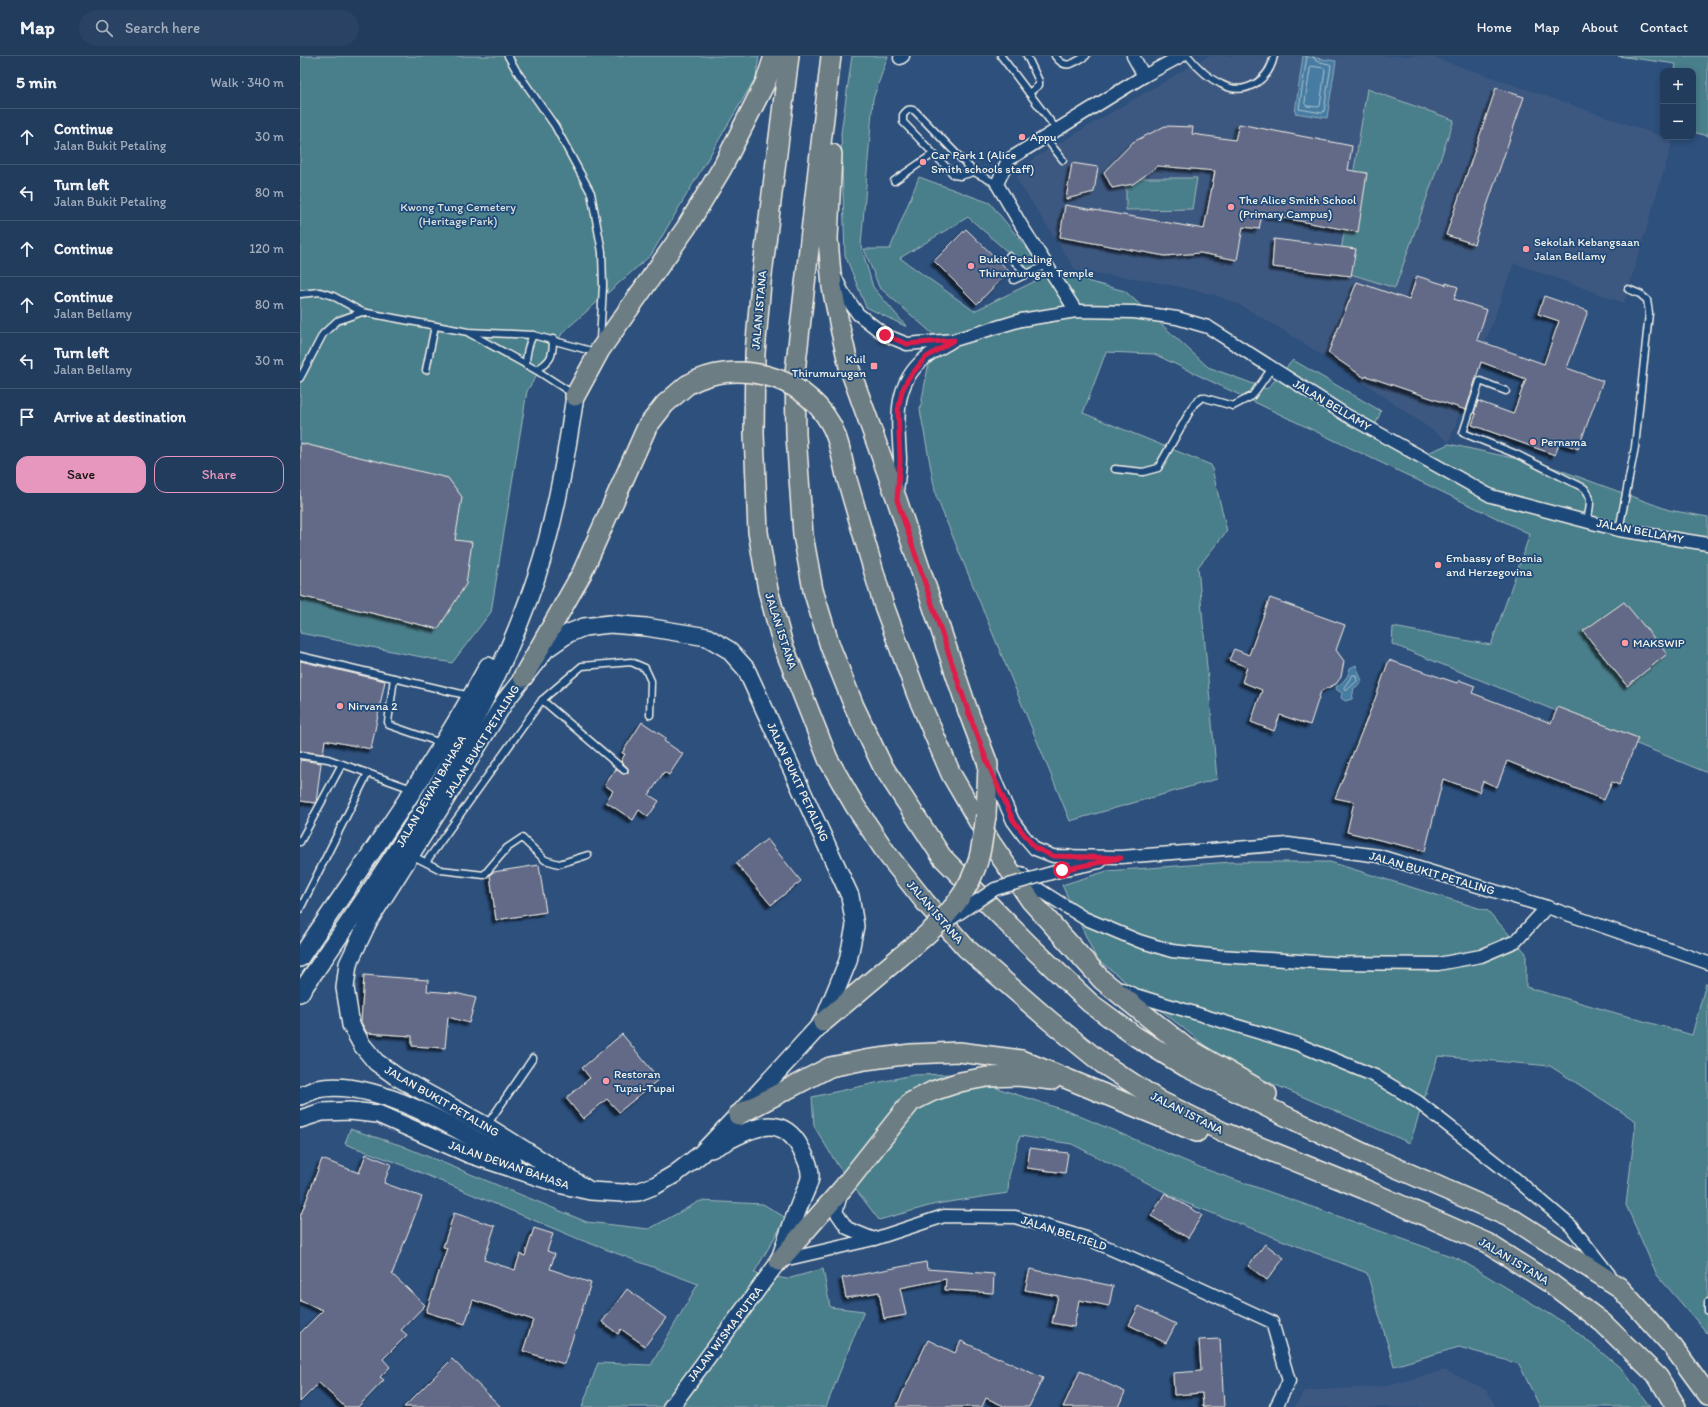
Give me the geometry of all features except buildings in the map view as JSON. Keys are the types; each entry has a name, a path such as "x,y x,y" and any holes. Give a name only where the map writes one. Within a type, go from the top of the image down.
{"main road":[{"path":"575,396 599,352 686,228 722,168 766,82 774,56"},
{"name":"JALAN ISTANA","path":"789,56 761,283 755,353 754,433 758,532 768,590 783,645 828,759 855,806 887,854 925,902 966,948 1050,1021 1103,1064 1160,1101 1223,1132 1364,1189 1487,1243 1550,1283 1603,1323 1658,1377 1676,1407"},
{"path":"832,56 795,372 796,435 803,535 813,590 830,646 854,706 882,764 942,857 1028,944 1090,1003 1135,1036 1186,1068 1367,1155 1511,1218 1619,1287 1673,1347 1708,1395"},
{"path":"823,1022 928,934 962,897 976,867 986,816 988,764 968,711 897,500 850,367 832,287 828,239 835,56"},
{"path":"523,677 582,573 647,428 665,404 686,385 701,377 736,372 753,373 773,377 787,382 805,394 818,407 830,424 840,448 846,476 883,603 917,695 951,774 991,843 1031,901 1102,980 1184,1046 1367,1155"},
{"name":"JALAN DEWAN BAHASA","path":"300,993 379,878 428,802 480,706 505,656 537,575 560,490 575,396"},
{"name":"JALAN DEWAN BAHASA","path":"304,948 442,743 471,696 537,575"},
{"name":"JALAN BUKIT PETALING","path":"590,1191 486,1126 397,1077 376,1062 362,1045 351,1025 345,988 348,964 368,922 419,858 504,701 546,649 569,633 584,627 610,624 682,632 707,637 730,650 746,669 850,896 855,926 848,961 823,1022"},
{"path":"428,802 504,701"},
{"name":"JALAN DEWAN BAHASA","path":"300,1119 322,1112 350,1111 378,1114 469,1154 541,1179 590,1191 623,1193 638,1192 656,1185 675,1174 701,1154 738,1116 823,1022"},
{"path":"738,1116 830,1067 865,1060 911,1054 959,1052 1021,1060 1203,1134 1306,1166"},
{"path":"779,1261 843,1188 911,1102 933,1091 960,1082 987,1077 1018,1076 1078,1084"},
{"path":"300,1096 317,1089 346,1088 381,1096 437,1118 541,1179"},
{"path":"701,1154 750,1130 762,1126 773,1125 783,1128 799,1144 806,1158 810,1177 779,1261"}],"street":[{"path":"1134,56 1144,76"},
{"path":"1076,311 997,184 1008,160 1144,76 1181,56"},
{"name":"JALAN BELLAMY","path":"830,263 842,290 858,314 885,335 907,344 954,340 1021,320 1076,311 1134,312 1177,318 1208,327 1346,415 1491,496 1619,530 1708,544"},
{"name":"JALAN BELLAMY","path":"897,500 900,460 898,410 902,391 908,379 925,358 954,340"},
{"name":"JALAN BUKIT PETALING","path":"988,764 1013,820 1035,848 1053,856 1121,858 1288,844 1379,856 1547,908 1708,963"},
{"path":"991,843 1035,887 1084,918 1139,941 1172,951 1219,956 1333,963 1438,964 1481,956 1516,941 1547,908"},
{"name":"JALAN BUKIT PETALING","path":"928,934 995,889 1062,870 1121,858"},
{"path":"1102,980 1135,995 1297,1044 1375,1076 1418,1102 1511,1175 1571,1226 1619,1287"},
{"path":"843,1188 836,1212 847,1228 874,1239"},
{"name":"JALAN BELFIELD","path":"779,1261 874,1239 944,1216 1015,1217 1086,1238 1272,1322 1289,1381 1276,1407"},
{"name":"JALAN WISMA PUTRA","path":"670,1407 779,1261"}],"lane":[{"path":"300,294 320,292 333,296 362,312 434,326 468,332 533,335 599,352 603,286 602,252 591,193 555,126 508,56"},
{"path":"1001,56 1057,130"},
{"path":"1027,56 1039,81 1039,85 1029,93"},
{"path":"1055,56 1059,62 1065,65 1086,56"},
{"path":"1188,56 1197,67 1221,85 1235,88 1252,86 1264,78 1272,67 1274,56"},
{"path":"974,172 960,176 954,175 903,122 903,115 911,109 915,111 974,172 997,184"},
{"path":"1045,137 1063,160"},
{"path":"894,181 933,154"},
{"path":"1009,256 1027,274"},
{"path":"1014,280 1046,265"},
{"path":"1619,530 1635,447 1649,313 1648,300 1640,294 1628,289"},
{"path":"300,378 303,364 323,334 337,321 362,312"},
{"path":"426,370 434,326"},
{"path":"468,332 536,370 575,396"},
{"path":"526,365 528,345 533,335"},
{"path":"536,370 547,363 553,354 553,339"},
{"path":"1115,469 1143,472 1158,468 1194,404 1202,397 1233,406 1252,396 1272,368"},
{"path":"1506,391 1480,380 1463,433 1516,454 1584,488 1588,492 1591,499 1587,521"},
{"path":"300,656 471,696"},
{"path":"588,855 559,864 545,860 522,838 507,848 484,875 441,870 419,858 542,700 582,666 631,662 645,668 651,680 650,715"},
{"path":"394,678 388,722 389,725 442,743"},
{"path":"542,700 624,770"},
{"path":"300,755 328,759 412,789"},
{"path":"300,842 342,764"},
{"path":"300,909 368,773"},
{"path":"486,1126 533,1058"},
{"path":"1708,1302 1708,1311"}],"shaded area":[{"name":"The Alice Smith School (Primary Campus)","path":"1208,56 1430,56 1660,136 1660,140 1673,140 1624,303 1514,263 1449,442 1366,384 1285,331 1240,305 1215,295 1190,289 1140,279 1076,271 1016,178 1034,158"},
{"path":"1445,1370 1487,1390 1496,1407 1295,1407 1304,1391 1388,1386"}],"green space":[{"name":"Kwong Tung Cemetery (Heritage Park)","path":"300,56 759,56 756,77 651,255 563,332 527,391 491,612 452,663 300,633"},
{"path":"852,56 888,56 873,99 861,246 873,287 907,327 866,307 845,255 841,133"},
{"path":"1618,56 1708,56 1708,136 1696,133 1696,68 1675,68 1676,64"},
{"path":"1367,89 1454,120 1395,288 1338,270"},
{"path":"919,177 990,203 1039,263 1028,270 968,217 900,258 974,311 1060,269 1090,282 1125,291 1208,367 1267,389 1293,360 1381,411 1373,431 1418,457 1449,444 1549,466 1669,510 1708,517 1708,773 1392,644 1393,627 1491,645 1530,534 1154,354 1106,352 1083,413 1211,465 1227,531 1198,567 1217,779 1070,821 936,496 920,410 934,335 879,287 864,249 890,249"},
{"path":"1126,178 1197,178 1192,209 1126,210"},
{"path":"1231,862 1330,862 1488,911 1526,953 1526,987 1692,1035 1706,983 1708,984 1708,1334 1657,1275 1626,1205 1636,1121 1550,1066 1438,1056 1410,1143 1264,1080 1213,1052 1096,958 1062,885 1107,871"},
{"path":"954,1074 1070,1112 1202,1168 1459,1259 1568,1325 1623,1370 1650,1407 1540,1407 1519,1364 1459,1347 1394,1366 1367,1273 1186,1203 1072,1144 1020,1136 1009,1176 1008,1193 936,1204 879,1220 838,1166 814,1126 812,1097 912,1075"},
{"path":"350,1129 400,1145 587,1222 649,1229 700,1201 763,1204 786,1218 754,1273 787,1279 823,1269 830,1307 864,1311 826,1407 582,1407 598,1363 651,1365 698,1284 581,1240 395,1162 345,1144"}],"water":[{"path":"1303,56 1336,61 1327,118 1295,113"},
{"path":"1356,665 1362,681 1354,688 1352,699 1345,701 1341,698 1342,693 1337,690 1336,687 1345,679 1350,668"}],"place":[{"name":"Appu","path":"1022,137"},
{"name":"Car Park 1 (Alice Smith schools staff)","path":"923,162"},
{"name":"The Alice Smith School (Primary Campus)","path":"1231,207"},
{"name":"Sekolah Kebangsaan Jalan Bellamy","path":"1526,249"},
{"name":"Bukit Petaling Thirumurugan Temple","path":"971,266"},
{"name":"Kuil Thirumurugan","path":"874,366"},
{"name":"Pernama","path":"1533,442"},
{"name":"Embassy of Bosnia and Herzegovina","path":"1438,565"},
{"name":"MAKSWIP","path":"1625,643"},
{"name":"Nirvana 2","path":"340,706"},
{"name":"Restoran Tupai-Tupai","path":"606,1081"}],"route":[{"path":"885,335 907,344 954,340 925,358 914,370 902,391 898,410 897,431 900,460 897,500 968,711 988,764 1013,820 1024,836 1035,848 1053,856 1121,858 1062,870"}]}
